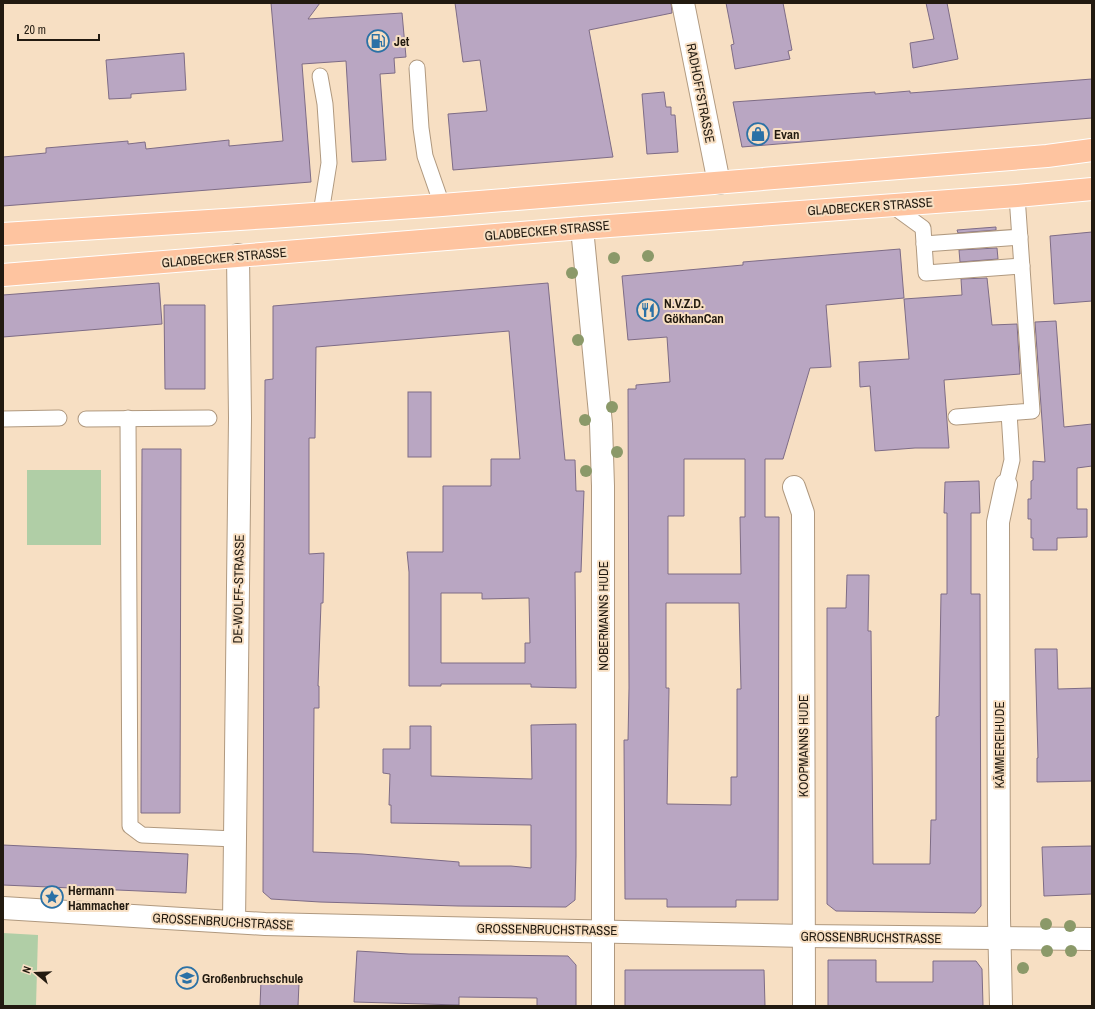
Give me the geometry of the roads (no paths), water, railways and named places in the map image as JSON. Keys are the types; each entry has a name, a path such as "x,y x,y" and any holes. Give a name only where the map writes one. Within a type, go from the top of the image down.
{"main road":[{"path":"3,234 271,217 442,204 1047,156 1092,150"},
{"name":"GLADBECKER STRASSE","path":"3,275 582,228 890,204 1017,196 1092,189"}],"street":[{"name":"RADHOFFSTRASSE","path":"683,3 719,182"},
{"name":"NOBERMANNS HUDE","path":"582,228 601,424 603,486 603,1006"},
{"name":"DE-WOLFF-STRASSE","path":"234,922 240,426 238,256"},
{"name":"KÄMMEREIHUDE","path":"1001,1006 998,522 1006,485"},
{"name":"KOOPMANNS HUDE","path":"794,487 803,513 804,1006"},
{"name":"GROSSENBRUCHSTRASSE","path":"3,908 273,924 604,930 804,936 1092,939"}],"lane":[{"path":"417,68 421,128 425,156 442,204"},
{"path":"320,76 325,104 329,163 321,213"},
{"path":"956,417 1032,411 1017,196"},
{"path":"890,204 923,228 926,273 1022,266"},
{"path":"924,244 1020,237"},
{"path":"1006,485 1012,460 1009,413"},
{"path":"3,419 59,418"},
{"path":"128,418 130,826 142,834 235,839"},
{"path":"86,419 209,418"}],"place":[{"name":"Jet","path":"378,41"},
{"name":"Evan","path":"758,134"},
{"name":"N.V.Z.D. GökhanCan","path":"648,310"},
{"name":"Hermann Hammacher","path":"52,897"},
{"name":"Großenbruchschule","path":"187,978"}]}
